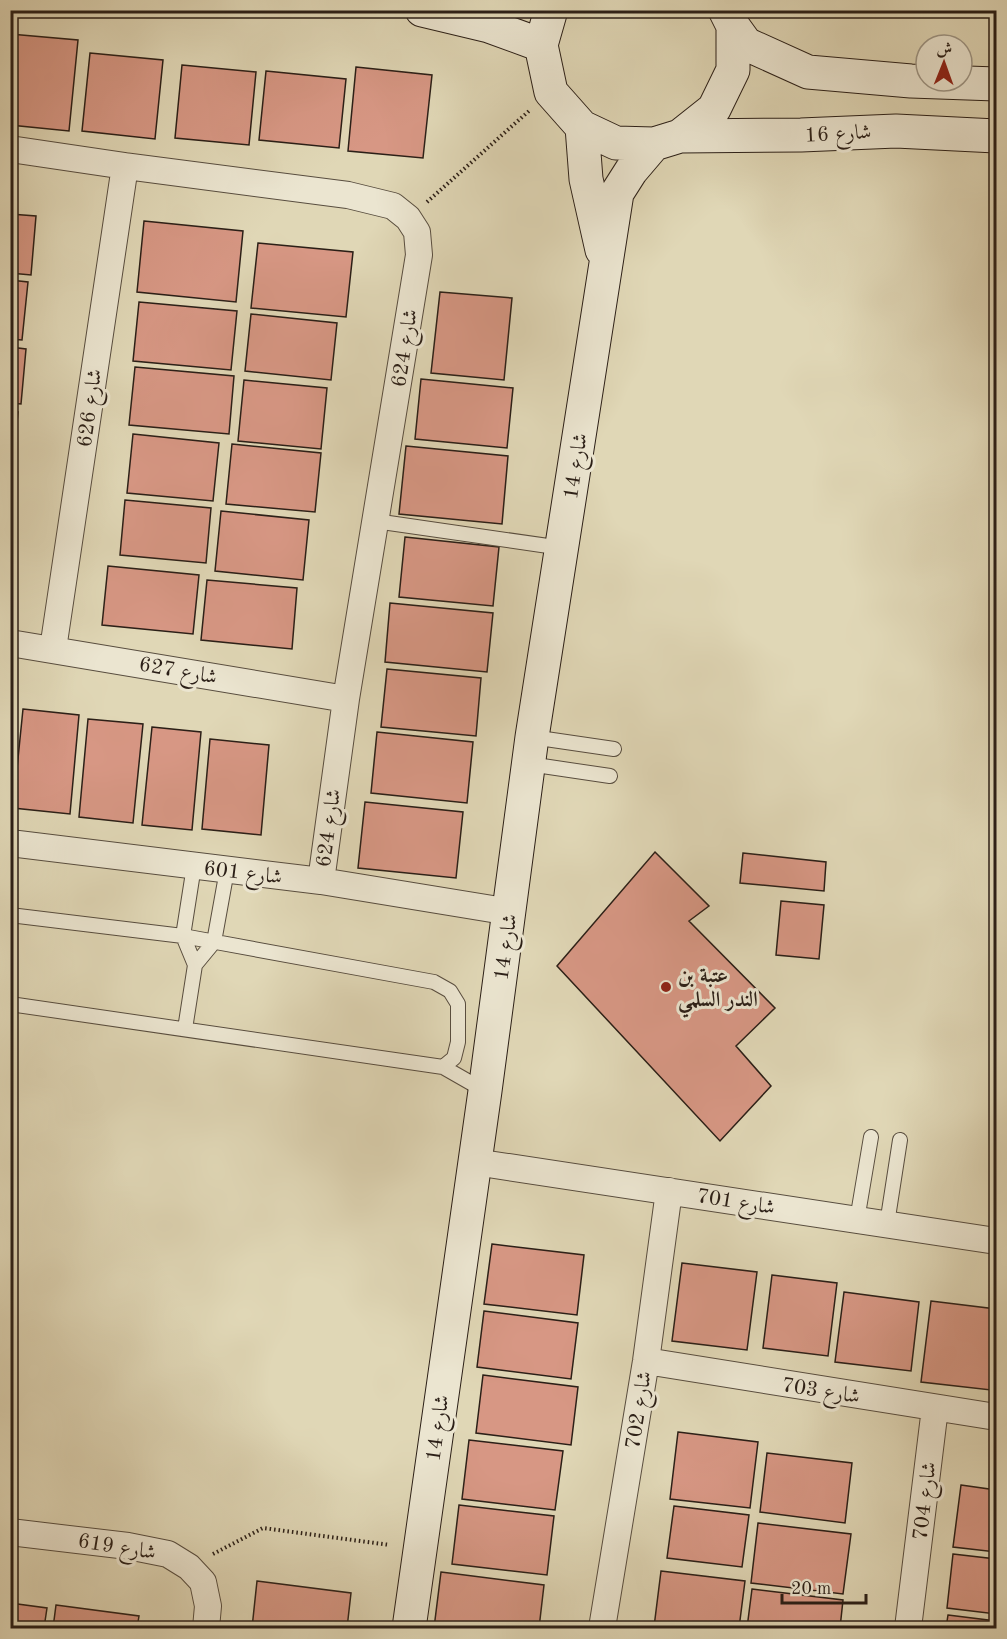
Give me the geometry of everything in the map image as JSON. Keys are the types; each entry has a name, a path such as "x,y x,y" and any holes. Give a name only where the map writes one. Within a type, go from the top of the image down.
{"street":[{"path":"422,10 489,26 541,45"},
{"path":"551,10 541,45 551,92 582,128"},
{"path":"729,18 746,44 808,72 911,81 996,84"},
{"name":"شارع 14","path":"409,1629 531,751 617,193 631,171 667,140 714,109 733,70 729,18"},
{"name":"شارع 14","path":"582,128 586,179 606,266"},
{"name":"شارع 16","path":"582,128 616,143 896,131 996,136"},
{"path":"10,149 348,195 393,207 408,218"},
{"name":"شارع 626","path":"53,649 125,166"},
{"name":"شارع 624","path":"321,881 346,699 419,255 417,232 408,218"},
{"name":"شارع 627","path":"10,643 346,699"},
{"name":"شارع 601","path":"10,843 321,881 510,912"},
{"name":"شارع 701","path":"475,1162 996,1241"},
{"name":"شارع 702","path":"602,1629 646,1360 669,1191"},
{"name":"شارع 703","path":"646,1360 996,1417"},
{"name":"شارع 704","path":"908,1629 935,1408"},
{"name":"شارع 619","path":"10,1532 128,1546 168,1554 189,1567 203,1582 208,1606 206,1629"}],"lane":[{"path":"375,521 562,548"},
{"path":"531,751 614,749"},
{"path":"531,751 610,776"},
{"path":"194,866 183,936 195,965"},
{"path":"185,1029 195,965 214,942 227,870"},
{"path":"10,915 183,936 434,982 450,992 458,1004 458,1042 454,1058 443,1067"},
{"path":"10,1004 443,1067 485,1091"},
{"path":"856,1220 871,1137"},
{"path":"887,1224 900,1140"}],"path":[{"path":"408,218 551,92"},
{"path":"189,1567 263,1528 420,1549"}],"building":[{"path":"10,34 78,40 69,131 10,125"},
{"path":"90,53 163,60 155,139 82,131"},
{"path":"182,65 256,72 249,145 175,138"},
{"path":"356,67 432,75 423,158 348,151"},
{"path":"266,71 346,79 339,148 259,140"},
{"path":"10,214 36,216 31,275 10,273"},
{"path":"144,221 243,231 236,302 137,292"},
{"path":"258,243 353,252 346,317 251,308"},
{"path":"10,280 28,282 22,340 10,339"},
{"path":"440,292 512,298 504,380 431,373"},
{"path":"139,302 237,311 231,370 133,361"},
{"path":"251,314 337,323 331,380 245,371"},
{"path":"10,347 26,349 21,404 10,403"},
{"path":"135,367 234,376 229,434 129,425"},
{"path":"421,379 513,388 507,448 415,439"},
{"path":"244,380 327,388 321,449 238,441"},
{"path":"10,411 18,412 12,474 10,474"},
{"path":"133,434 219,443 213,501 127,493"},
{"path":"232,444 321,453 315,512 226,504"},
{"path":"406,446 508,456 502,524 399,514"},
{"path":"125,500 211,508 206,563 120,555"},
{"path":"221,511 309,520 303,580 215,571"},
{"path":"405,537 499,547 493,606 399,597"},
{"path":"108,566 199,575 193,634 102,625"},
{"path":"207,580 297,588 292,649 201,640"},
{"path":"390,603 493,613 487,672 385,662"},
{"path":"387,669 481,678 476,736 381,727"},
{"path":"23,709 79,715 70,814 13,808"},
{"path":"88,719 143,724 133,823 79,817"},
{"path":"152,727 201,732 192,830 142,825"},
{"path":"377,732 473,742 467,803 371,793"},
{"path":"210,739 269,745 261,835 202,829"},
{"path":"365,802 463,812 456,878 358,868"},
{"name":"عتبة بن الندر السلمي","path":"655,852 709,906 689,921 775,1008 736,1046 771,1086 720,1141 557,966"},
{"path":"743,853 826,862 824,891 740,883"},
{"path":"781,901 824,905 819,959 776,955"},
{"path":"492,1244 584,1255 577,1315 484,1304"},
{"path":"682,1263 757,1272 747,1350 672,1341"},
{"path":"772,1275 837,1283 828,1356 763,1348"},
{"path":"844,1292 919,1302 911,1371 835,1362"},
{"path":"931,1301 996,1309 996,1346 991,1390 921,1382"},
{"path":"484,1311 578,1323 571,1379 477,1367"},
{"path":"483,1375 578,1387 571,1445 476,1433"},
{"path":"678,1432 758,1442 750,1508 670,1499"},
{"path":"469,1440 563,1451 555,1510 462,1499"},
{"path":"767,1453 852,1463 845,1523 760,1512"},
{"path":"961,1485 996,1490 996,1552 953,1547"},
{"path":"459,1505 554,1516 547,1575 452,1564"},
{"path":"674,1506 749,1515 742,1567 667,1558"},
{"path":"758,1523 851,1534 843,1594 751,1583"},
{"path":"953,1554 996,1559 996,1614 947,1608"},
{"path":"661,1571 745,1581 739,1628 654,1627"},
{"path":"441,1572 544,1585 539,1628 434,1628"},
{"path":"257,1581 351,1593 347,1628 252,1628"},
{"path":"752,1589 843,1600 840,1628 747,1628"},
{"path":"10,1603 47,1608 44,1628 10,1628"},
{"path":"56,1605 139,1616 137,1628 53,1628"},
{"path":"948,1615 996,1621 996,1628 946,1628"}],"place":[{"name":"عتبة بن الندر السلمي","path":"666,987"}]}
